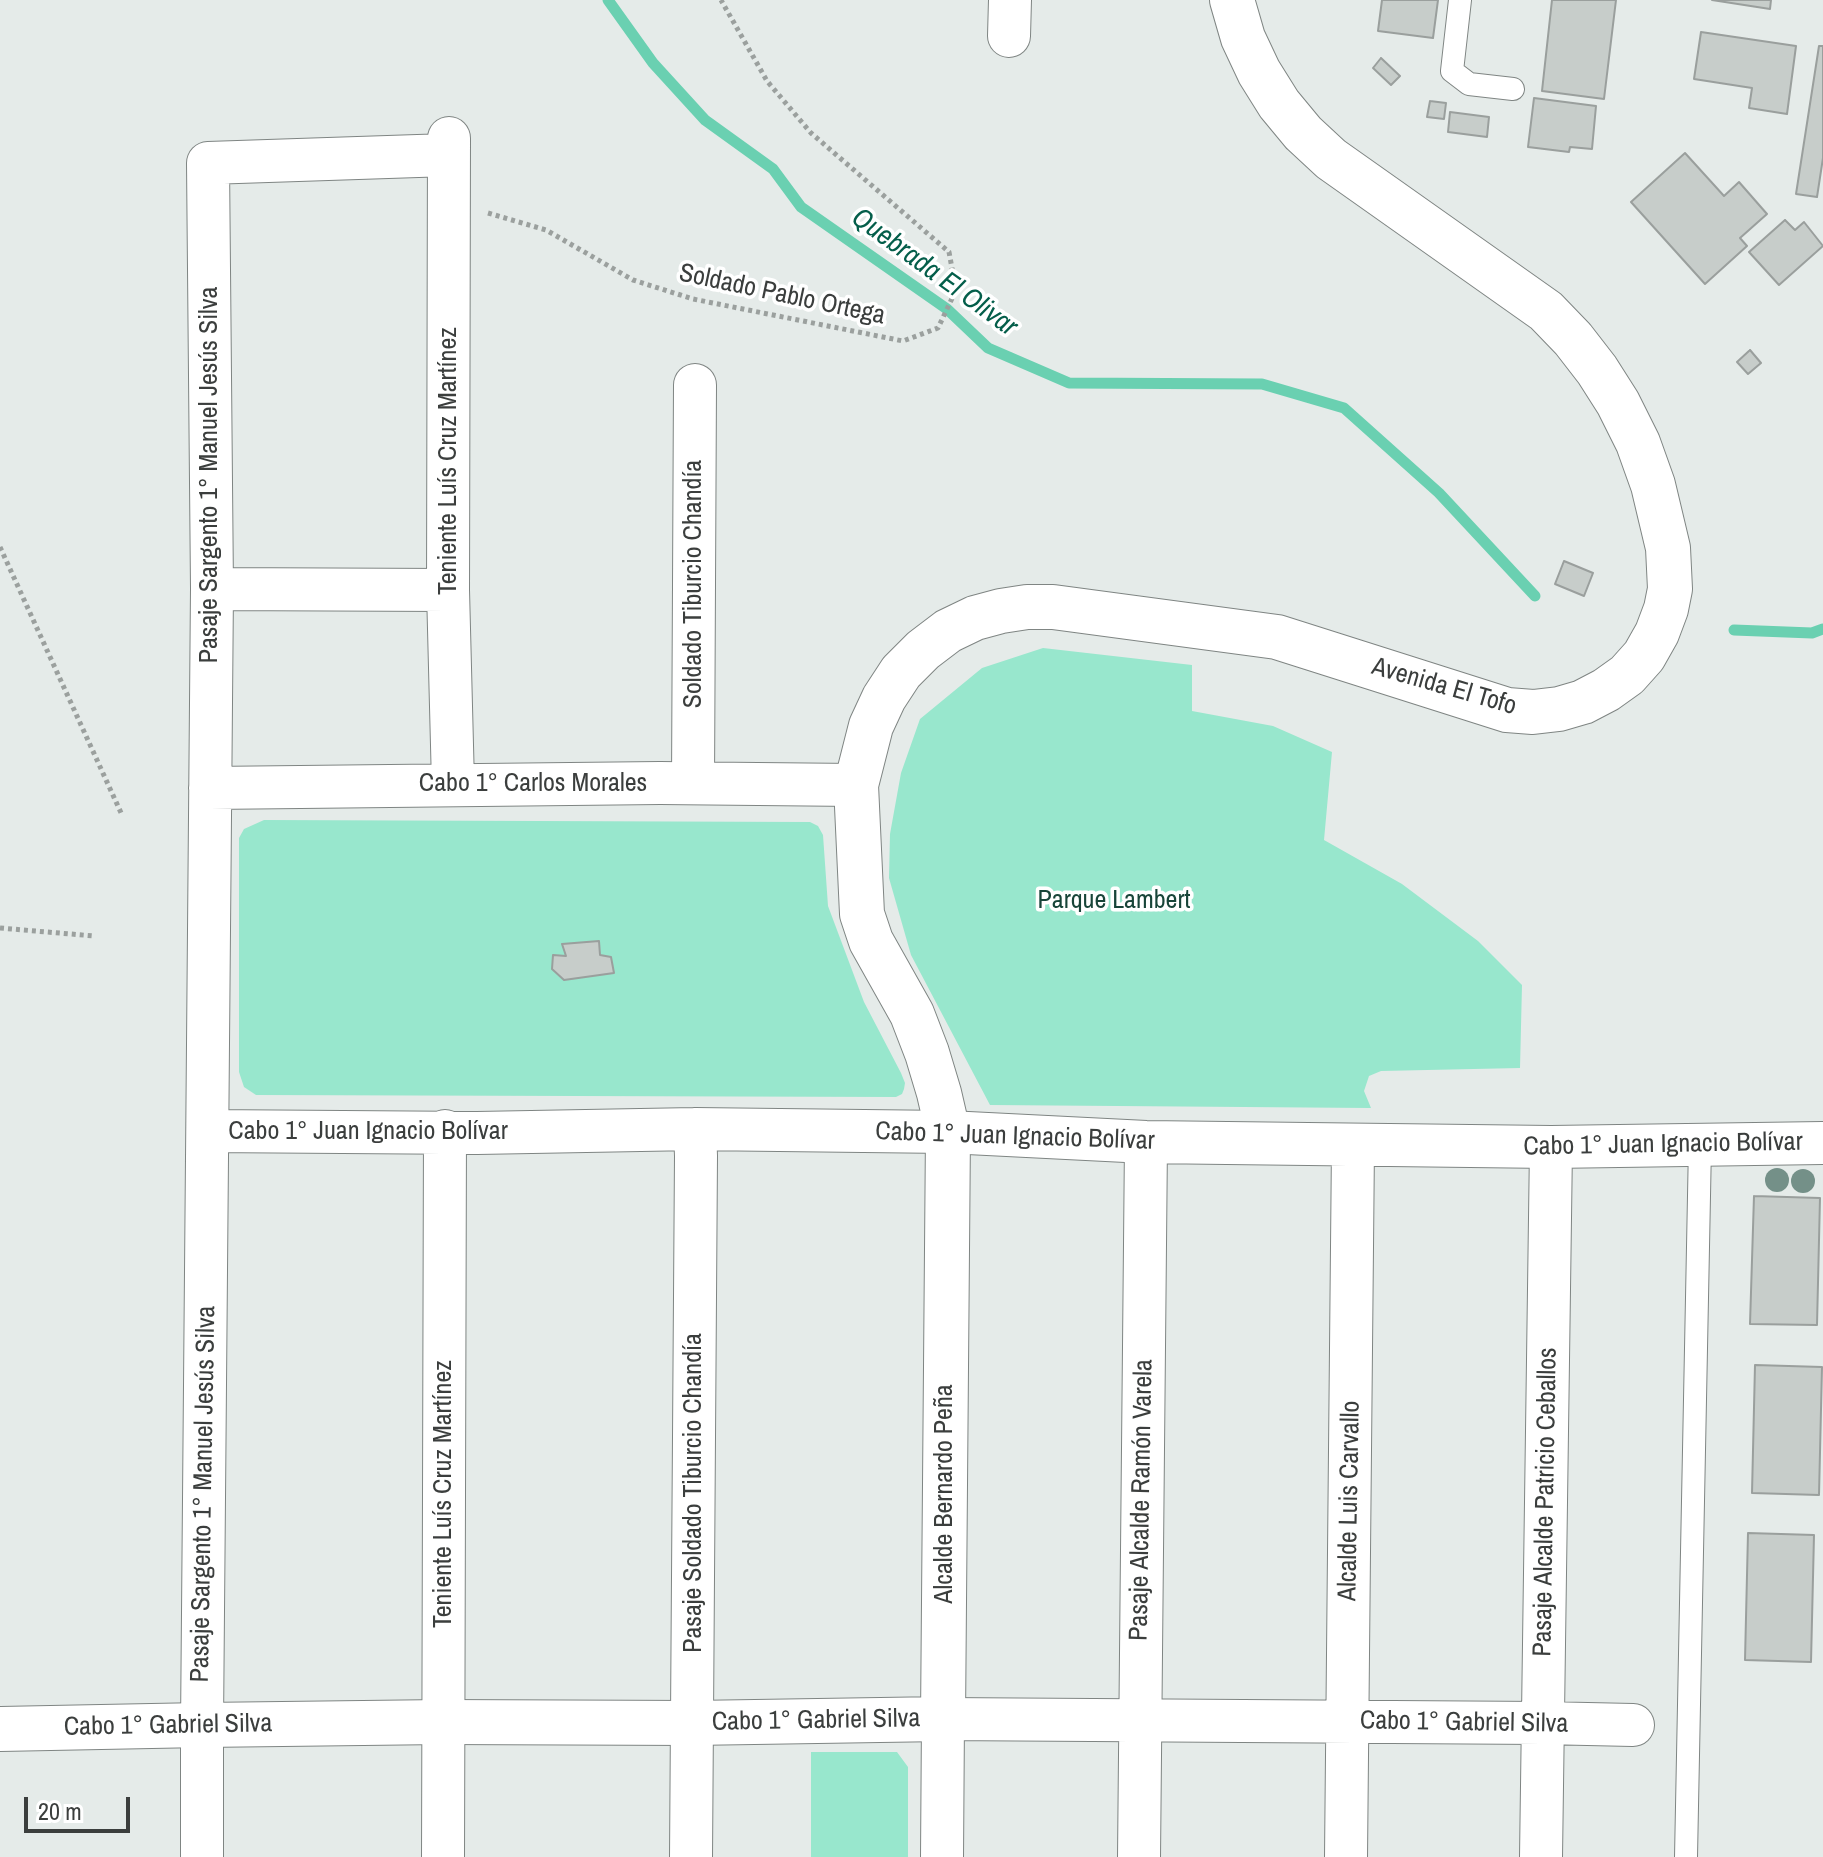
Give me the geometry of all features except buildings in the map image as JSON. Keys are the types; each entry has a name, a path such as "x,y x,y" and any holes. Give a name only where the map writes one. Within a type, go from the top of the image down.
{"street":[{"name":"Avenida El Tofo","path":"948,1132 935,1080 912,1014 871,941 862,914 856,785 871,726 884,698 901,672 948,631 975,618 1001,611 1053,607 1277,637 1483,703 1507,710 1533,712 1583,702 1627,675 1644,656 1666,609 1670,589 1668,548 1653,485 1638,443 1597,370 1546,311 1331,159 1303,133 1279,104 1259,72 1243,38 1232,0"},
{"name":"Teniente Luís Cruz Martínez","path":"208,163 448,147 448,590 453,784"},
{"name":"Pasaje Sargento 1° Manuel Jesús Silva","path":"202,1857 212,589 208,163"},
{"name":"Soldado Tiburcio Chandía","path":"693,783 695,385"},
{"path":"212,589 448,590"},
{"name":"Cabo 1° Carlos Morales","path":"210,788 453,784 856,785"},
{"name":"Cabo 1° Juan Ignacio Bolívar","path":"208,1131 477,1133 695,1129 948,1132 1146,1142 1551,1147 1823,1143"},
{"name":"Pasaje Soldado Tiburcio Chandía","path":"691,1857 695,1129"},
{"name":"Teniente Luís Cruz Martínez","path":"443,1857 445,1131"},
{"name":"Alcalde Bernardo Peña","path":"942,1857 948,1132"},
{"name":"Pasaje Alcalde Ramón Varela","path":"1139,1857 1146,1142"},
{"name":"Alcalde Luis Carvallo","path":"1346,1857 1353,1145"},
{"name":"Pasaje Alcalde Patricio Ceballos","path":"1541,1857 1551,1147"},
{"name":"Cabo 1° Gabriel Silva","path":"0,1729 943,1719 1633,1725"}],"lane":[{"path":"1460,0 1452,71 1469,84 1513,89"},
{"path":"1686,1857 1700,1145"}],"path":[{"name":"Soldado Pablo Ortega","path":"449,202 546,230 633,280 693,299 903,341 938,328 956,290 949,252 811,133 767,81 721,0"},
{"path":"0,547 122,815"},
{"path":"0,928 94,936"}],"green space":[{"name":"Parque Lambert","path":"1043,648 1192,665 1192,711 1273,726 1332,752 1324,840 1402,884 1478,941 1522,985 1520,1068 1381,1071 1369,1076 1364,1091 1371,1108 990,1105 911,955 889,878 890,834 901,773 920,719 982,668"},
{"path":"264,820 810,822 818,826 823,835 828,906 864,1002 905,1083 902,1094 896,1097 256,1095 244,1087 239,1072 239,838 244,829"},
{"path":"811,1752 897,1752 908,1767 908,1857 811,1857"}],"waterway":[{"name":"Quebrada El Olivar","path":"608,0 653,63 705,120 773,169 801,207 947,309 988,348 1069,383 1262,384 1344,408 1439,493 1535,596"},
{"name":"Quebrada El Olivar","path":"1734,630 1812,633 1823,629"}]}
